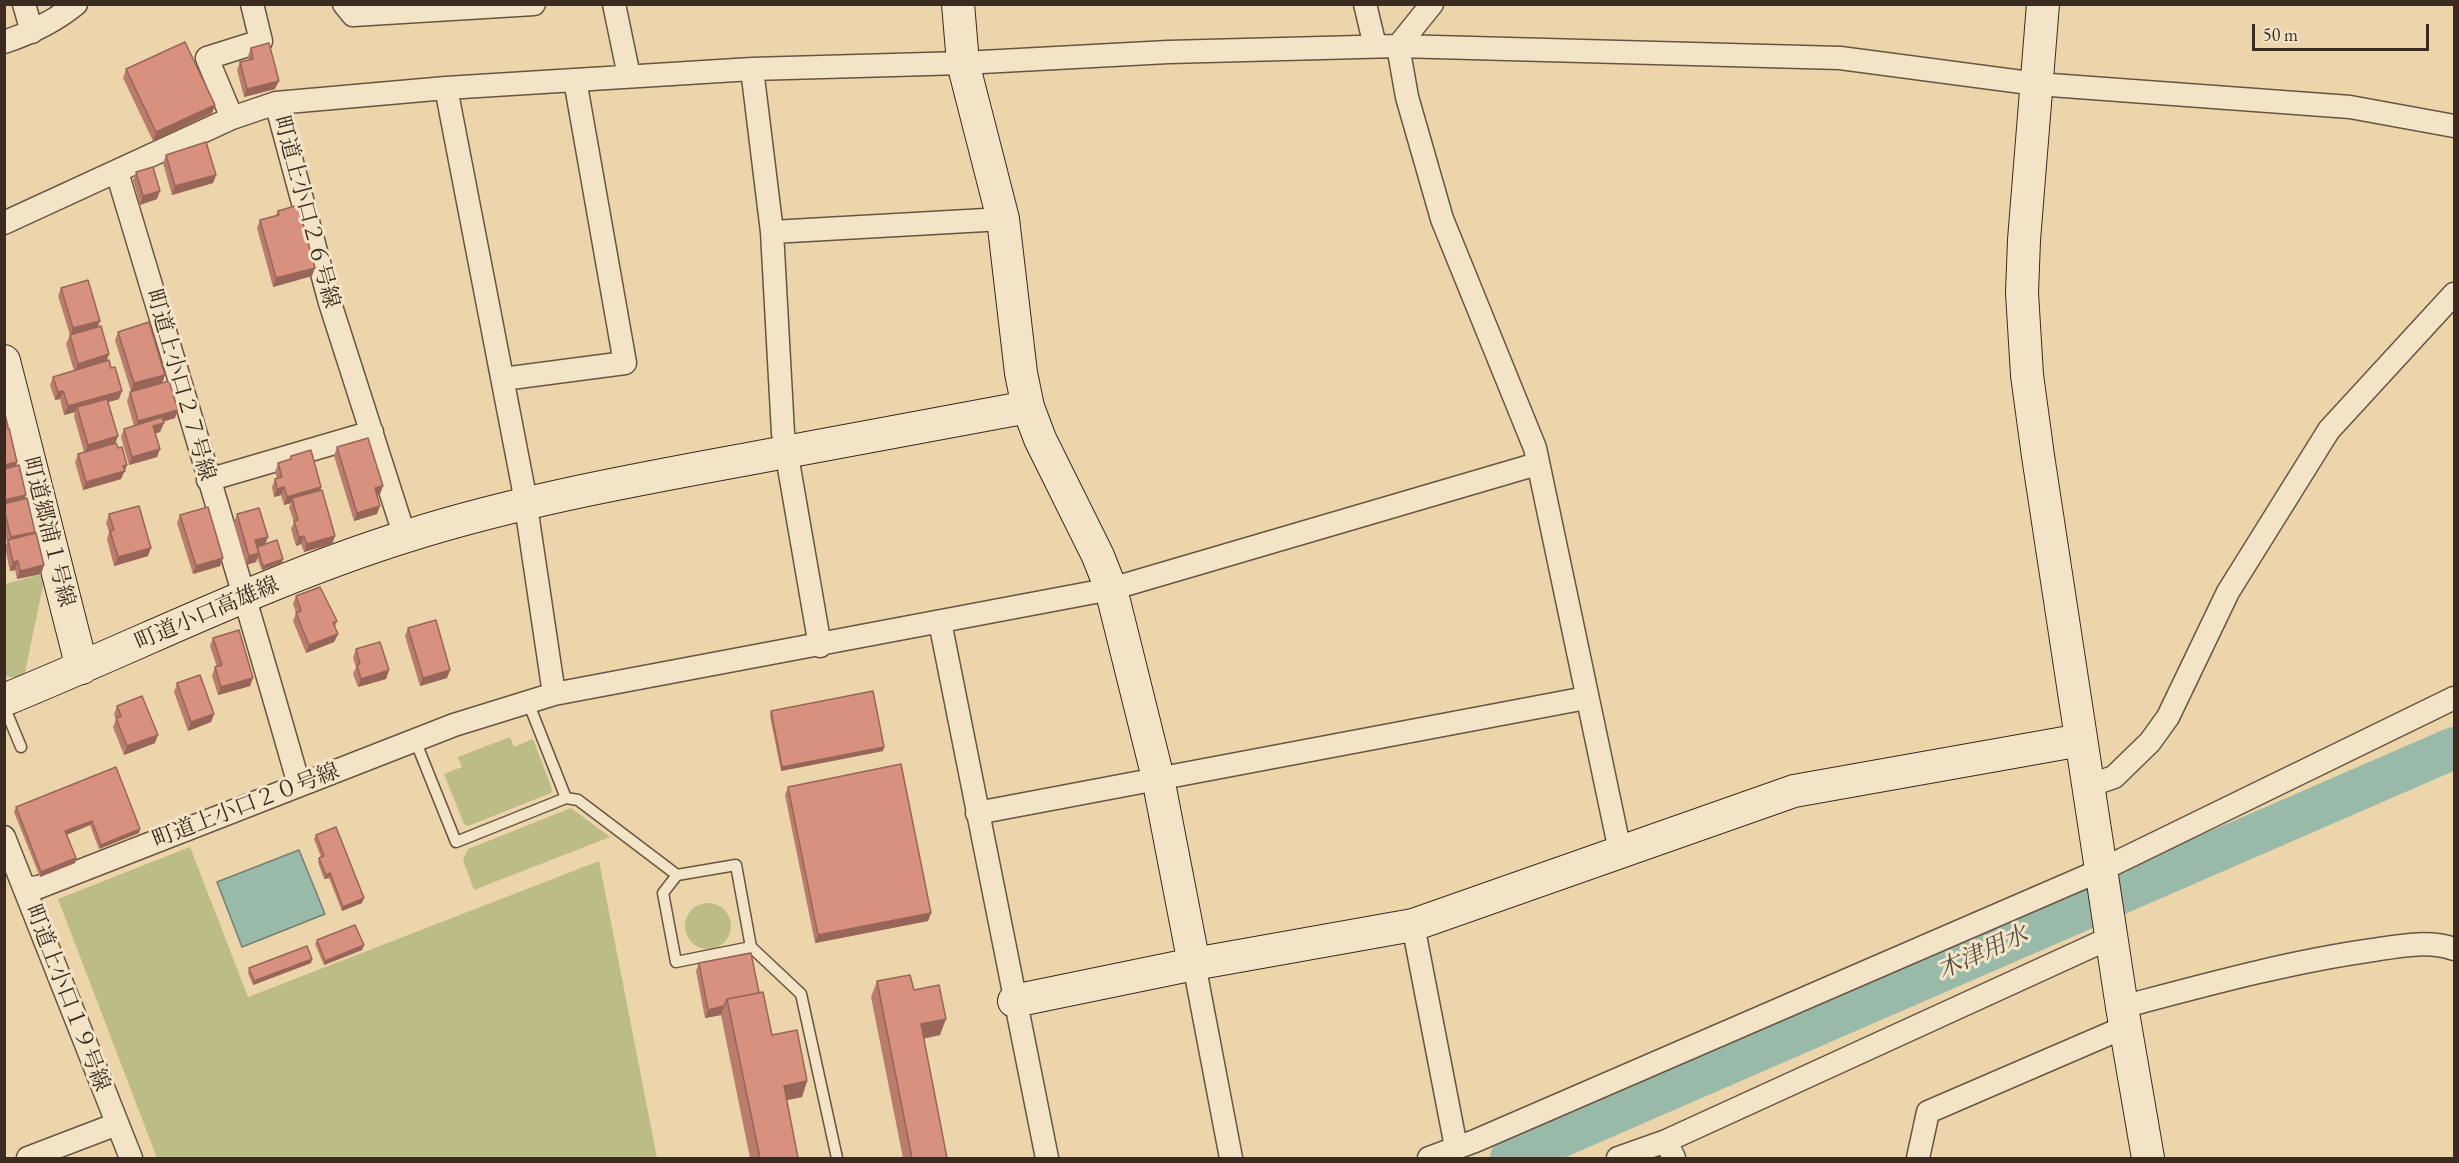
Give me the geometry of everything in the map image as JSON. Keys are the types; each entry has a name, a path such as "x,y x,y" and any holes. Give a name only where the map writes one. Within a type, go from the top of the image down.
{"street":[{"path":"24,4 32,32"},
{"path":"4,42 32,32 59,18 76,4"},
{"path":"232,118 207,58 261,41 252,4"},
{"path":"345,4 353,15 534,4"},
{"path":"614,4 629,76"},
{"path":"958,4 963,63 1002,219 1021,373 1028,407 1040,439 1098,556 1111,589 1158,778 1231,1158"},
{"path":"1365,4 1387,46 1407,97 1442,219 1534,448 1620,851"},
{"path":"1387,46 1432,4"},
{"path":"2043,4 2023,266 2025,348 2038,456 2123,1017 2148,1158"},
{"path":"276,103 446,88 752,69 963,63 1168,52 1387,46 1840,58 2037,84 2349,107 2454,126"},
{"path":"752,69 772,232 786,453 820,645"},
{"path":"503,379 625,363 575,80"},
{"path":"446,88 503,379 554,694"},
{"name":"町道上小口２６号線","path":"4,223 232,118 276,103 330,303 408,536"},
{"name":"町道上小口２７号線","path":"117,172 208,480 252,618 298,785"},
{"path":"772,232 1002,219"},
{"path":"2088,786 2114,777 2150,742 2168,717 2228,592 2329,430 2454,294"},
{"name":"町道郷浦１号線","path":"4,361 82,668"},
{"name":"町道小口高雄線","path":"4,700 334,560 408,536 525,505 680,472 1028,407"},
{"path":"208,480 372,432"},
{"name":"町道上小口２０号線","path":"25,889 39,887 466,721 554,694 1111,589 1537,464"},
{"path":"940,622 1047,1158"},
{"path":"977,813 1586,698"},
{"path":"1429,1158 1475,1141 2101,870 2454,698"},
{"path":"1014,1001 1194,964 1413,925 1794,791 2081,740"},
{"name":"町道上小口１９号線","path":"4,837 131,1158"},
{"path":"1413,925 1456,1147"},
{"path":"1618,1158 1670,1150 2111,932"},
{"path":"1918,1158 1928,1112 2123,1017 2242,975 2348,953 2412,944 2451,946"},
{"path":"28,1158 117,1124"}],"lane":[{"path":"528,702 566,798"},
{"path":"4,706 21,747"},
{"path":"415,740 456,842 566,798 578,800 677,875"},
{"path":"751,948 676,962 663,893 677,875 736,866 751,948 801,994 837,1158"}],"green space":[{"path":"43,574 47,586 43,586 24,677 21,679 5,676 5,584"},
{"path":"510,737 514,747 533,739 552,789 551,793 468,826 464,824 444,774 462,767 458,757"},
{"path":"571,808 610,837 474,890 463,860 468,849"},
{"path":"190,847 248,997 599,861 657,1158 157,1158 58,899"},
{"path":"708,903 724,910 731,926 724,942 708,949 692,942 685,926 692,910"}],"shaded area":[{"path":"299,850 325,914 242,947 217,882"}],"building":[{"path":"185,42 215,105 156,132 126,69"},
{"path":"269,43 279,81 247,89 240,62 253,59 251,48"},
{"path":"206,142 216,175 175,186 166,155"},
{"path":"153,167 160,191 143,196 136,172"},
{"path":"298,205 315,268 276,278 260,220 279,215 278,211"},
{"path":"88,280 100,321 73,328 61,288"},
{"path":"149,322 165,375 134,383 118,332"},
{"path":"101,326 109,354 78,364 70,335"},
{"path":"109,360 111,368 115,367 122,391 68,406 63,391 58,392 53,377"},
{"path":"169,381 178,410 138,421 130,392"},
{"path":"107,399 118,436 88,445 77,407"},
{"path":"4,411 8,426 4,427"},
{"path":"162,417 164,423 153,426 160,449 132,457 124,429"},
{"path":"9,428 17,462 4,465 4,429"},
{"path":"368,438 383,486 375,488 380,506 357,513 337,447"},
{"path":"116,443 118,448 122,447 127,465 123,466 125,471 86,482 78,454"},
{"path":"311,450 321,487 287,497 284,487 277,489 275,479 282,477 278,463"},
{"path":"19,465 26,495 4,500 4,469"},
{"path":"322,490 335,536 307,544 304,536 299,537 294,521 298,520 292,498"},
{"path":"27,498 35,532 11,537 4,504"},
{"path":"139,506 151,548 118,557 110,531 114,530 109,514"},
{"path":"208,507 223,558 196,566 180,515"},
{"path":"259,508 268,537 255,540 259,553 249,556 237,514"},
{"path":"36,533 44,565 20,571 18,561 13,562 8,540"},
{"path":"277,540 283,559 263,566 257,547"},
{"path":"320,587 337,621 333,623 338,634 309,645 296,613 301,611 296,596"},
{"path":"436,620 450,670 423,678 408,628"},
{"path":"239,630 253,678 221,687 215,667 222,665 213,638"},
{"path":"380,642 389,670 361,679 356,649"},
{"path":"200,675 214,714 191,722 177,683"},
{"path":"873,691 884,747 782,767 771,711"},
{"path":"142,696 158,735 127,746 116,718 121,716 117,706"},
{"path":"901,764 931,913 818,935 788,787"},
{"path":"116,767 140,829 101,845 92,821 65,831 76,858 41,872 16,807"},
{"path":"336,827 364,898 343,907 330,873 326,875 319,858 324,856 316,835"},
{"path":"355,925 364,945 325,961 317,940"},
{"path":"307,946 312,959 254,981 249,968"},
{"path":"751,953 759,993 727,999 724,1006 708,1010 699,963"},
{"path":"910,975 914,990 939,985 946,1019 921,1024 947,1158 912,1158 877,981"},
{"path":"763,992 772,1035 797,1030 807,1081 784,1086 798,1158 760,1158 727,999"}],"waterway":[{"name":"木津用水","path":"1511,1158 2454,748"}]}
